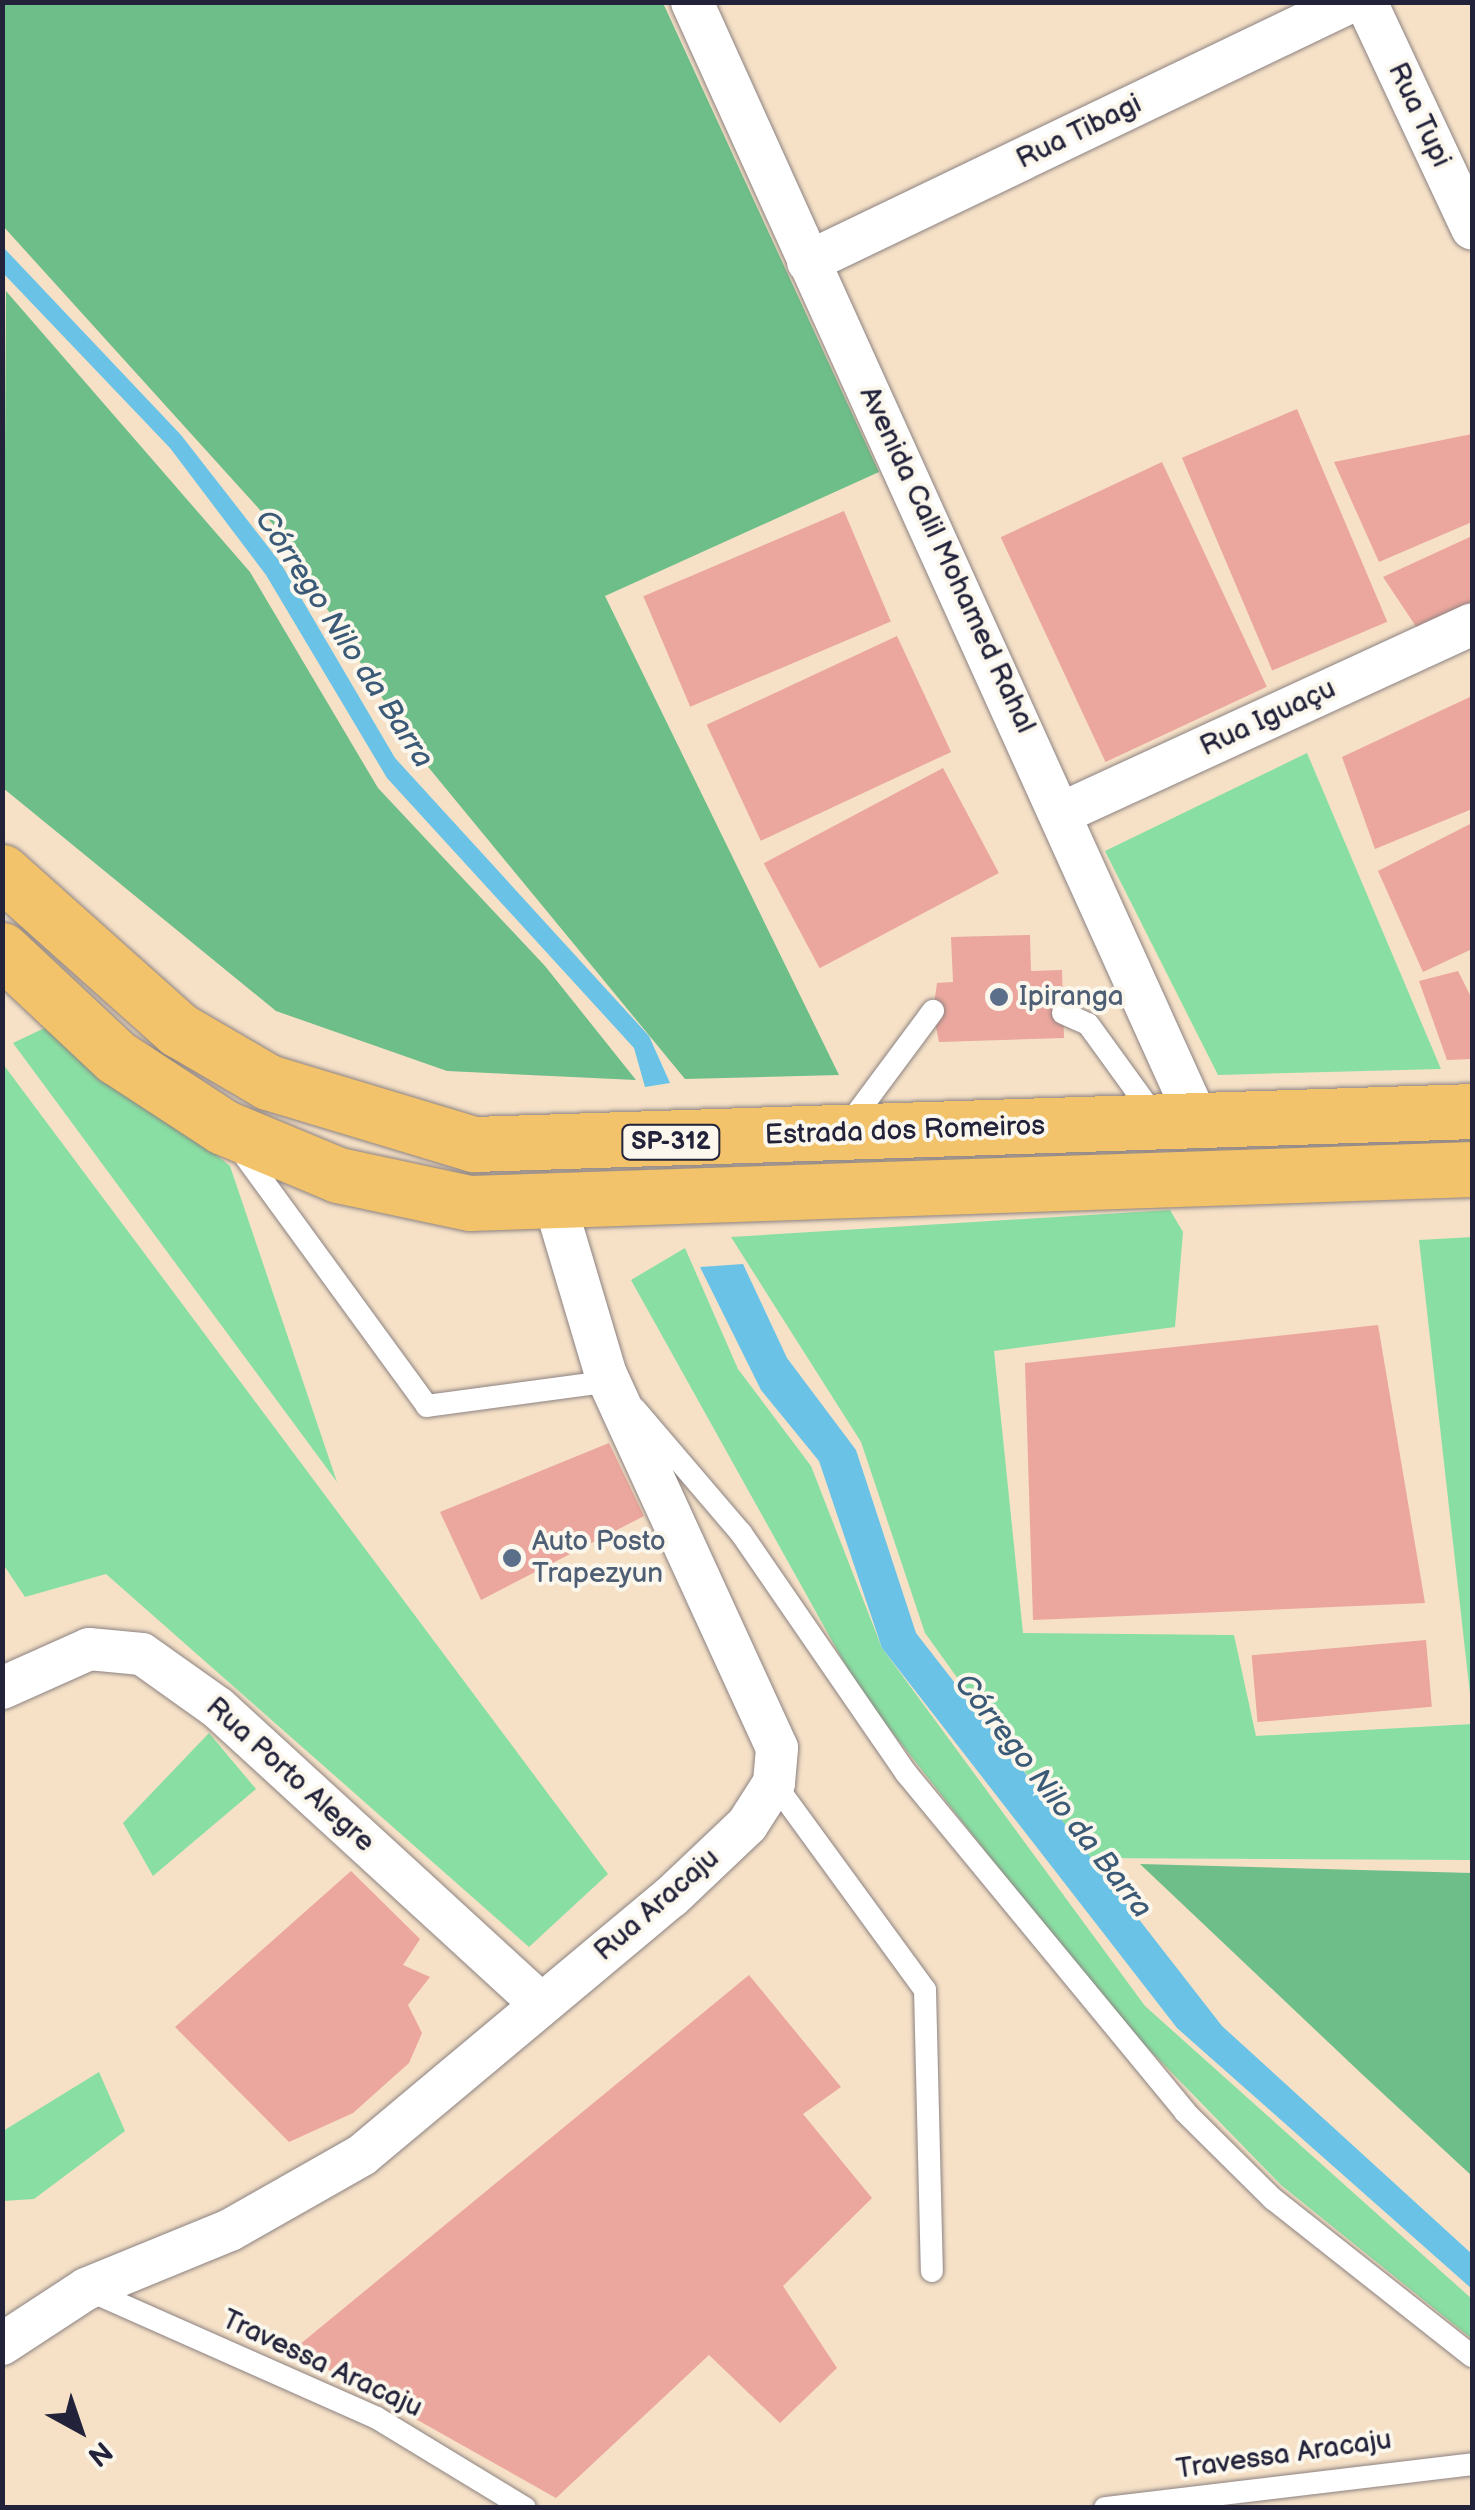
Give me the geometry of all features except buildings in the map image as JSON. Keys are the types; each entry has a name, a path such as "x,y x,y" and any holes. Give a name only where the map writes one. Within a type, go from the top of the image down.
{"main road":[{"name":"Estrada dos Romeiros","path":"2,872 178,1030 268,1082 354,1114 474,1144 1472,1111"},
{"name":"SP-312","path":"2,950 116,1057 224,1126 338,1175 470,1202 555,1204 1472,1169"}],"street":[{"name":"Avenida Calil Mohamed Rahal","path":"692,2 808,262 1064,812 1178,1120"},
{"name":"Rua Tibagi","path":"808,262 1350,2"},
{"name":"Rua Tupi","path":"1366,2 1472,228"},
{"name":"Rua Iguaçu","path":"1064,812 1472,624"},
{"path":"555,1204 606,1375 777,1748 774,1783"},
{"name":"Rua Porto Alegre","path":"5,1680 89,1649 142,1654 176,1675 541,2004"},
{"name":"Rua Aracaju","path":"2,2344 86,2289 301,2194 672,1897 746,1825 774,1783"}],"lane":[{"path":"842,1134 933,1011"},
{"path":"1062,1013 1088,1024 1178,1120"},
{"path":"224,1126 428,1406 606,1375 741,1532 844,1690 964,1848 1184,2112 1274,2199 1472,2356"},
{"path":"774,1783 925,1990 932,2271"},
{"name":"Travessa Aracaju","path":"86,2289 377,2418 525,2508"},
{"name":"Travessa Aracaju","path":"1105,2508 1472,2464"}],"green space":[{"path":"2,3 663,3 879,472 605,596 839,1075 685,1079 415,751 279,531 3,226"},
{"path":"6,291 250,572 378,788 545,966 636,1080 447,1071 276,1011 3,788"},
{"path":"1307,753 1441,1069 1218,1075 1105,851"},
{"path":"55,1023 230,1166 337,1482 13,1043"},
{"path":"3,1064 608,1874 529,1947 106,1574 25,1597 3,1564"},
{"path":"1170,1210 1183,1232 1175,1327 994,1351 1023,1633 1234,1635 1256,1736 1472,1724 1472,1860 1087,1858 925,1633 861,1442 731,1237"},
{"path":"1472,1237 1472,1712 1419,1240"},
{"path":"685,1248 738,1369 811,1466 882,1648 1145,2006 1472,2299 1472,2339 1281,2185 1105,2004 860,1691 631,1280"},
{"path":"209,1733 256,1789 153,1876 123,1823"},
{"path":"1140,1864 1472,1873 1472,2176 1364,2076"},
{"path":"99,2072 125,2131 34,2199 3,2201 3,2131"}],"water":[{"path":"3,247 181,435 280,562 395,758 649,1036 670,1083 645,1087 634,1048 387,778 266,575 170,448 3,273"},
{"path":"743,1264 787,1358 856,1450 916,1633 1222,2026 1472,2254 1472,2289 1177,2028 882,1648 819,1461 761,1390 700,1267"}],"place":[{"name":"Ipiranga","path":"999,997"},
{"name":"Auto Posto Trapezyun","path":"512,1558"}],"water label":[{"name":"Córrego Nilo da Barra","path":"344,639"},
{"name":"Córrego Nilo da Barra","path":"1053,1796"}]}
